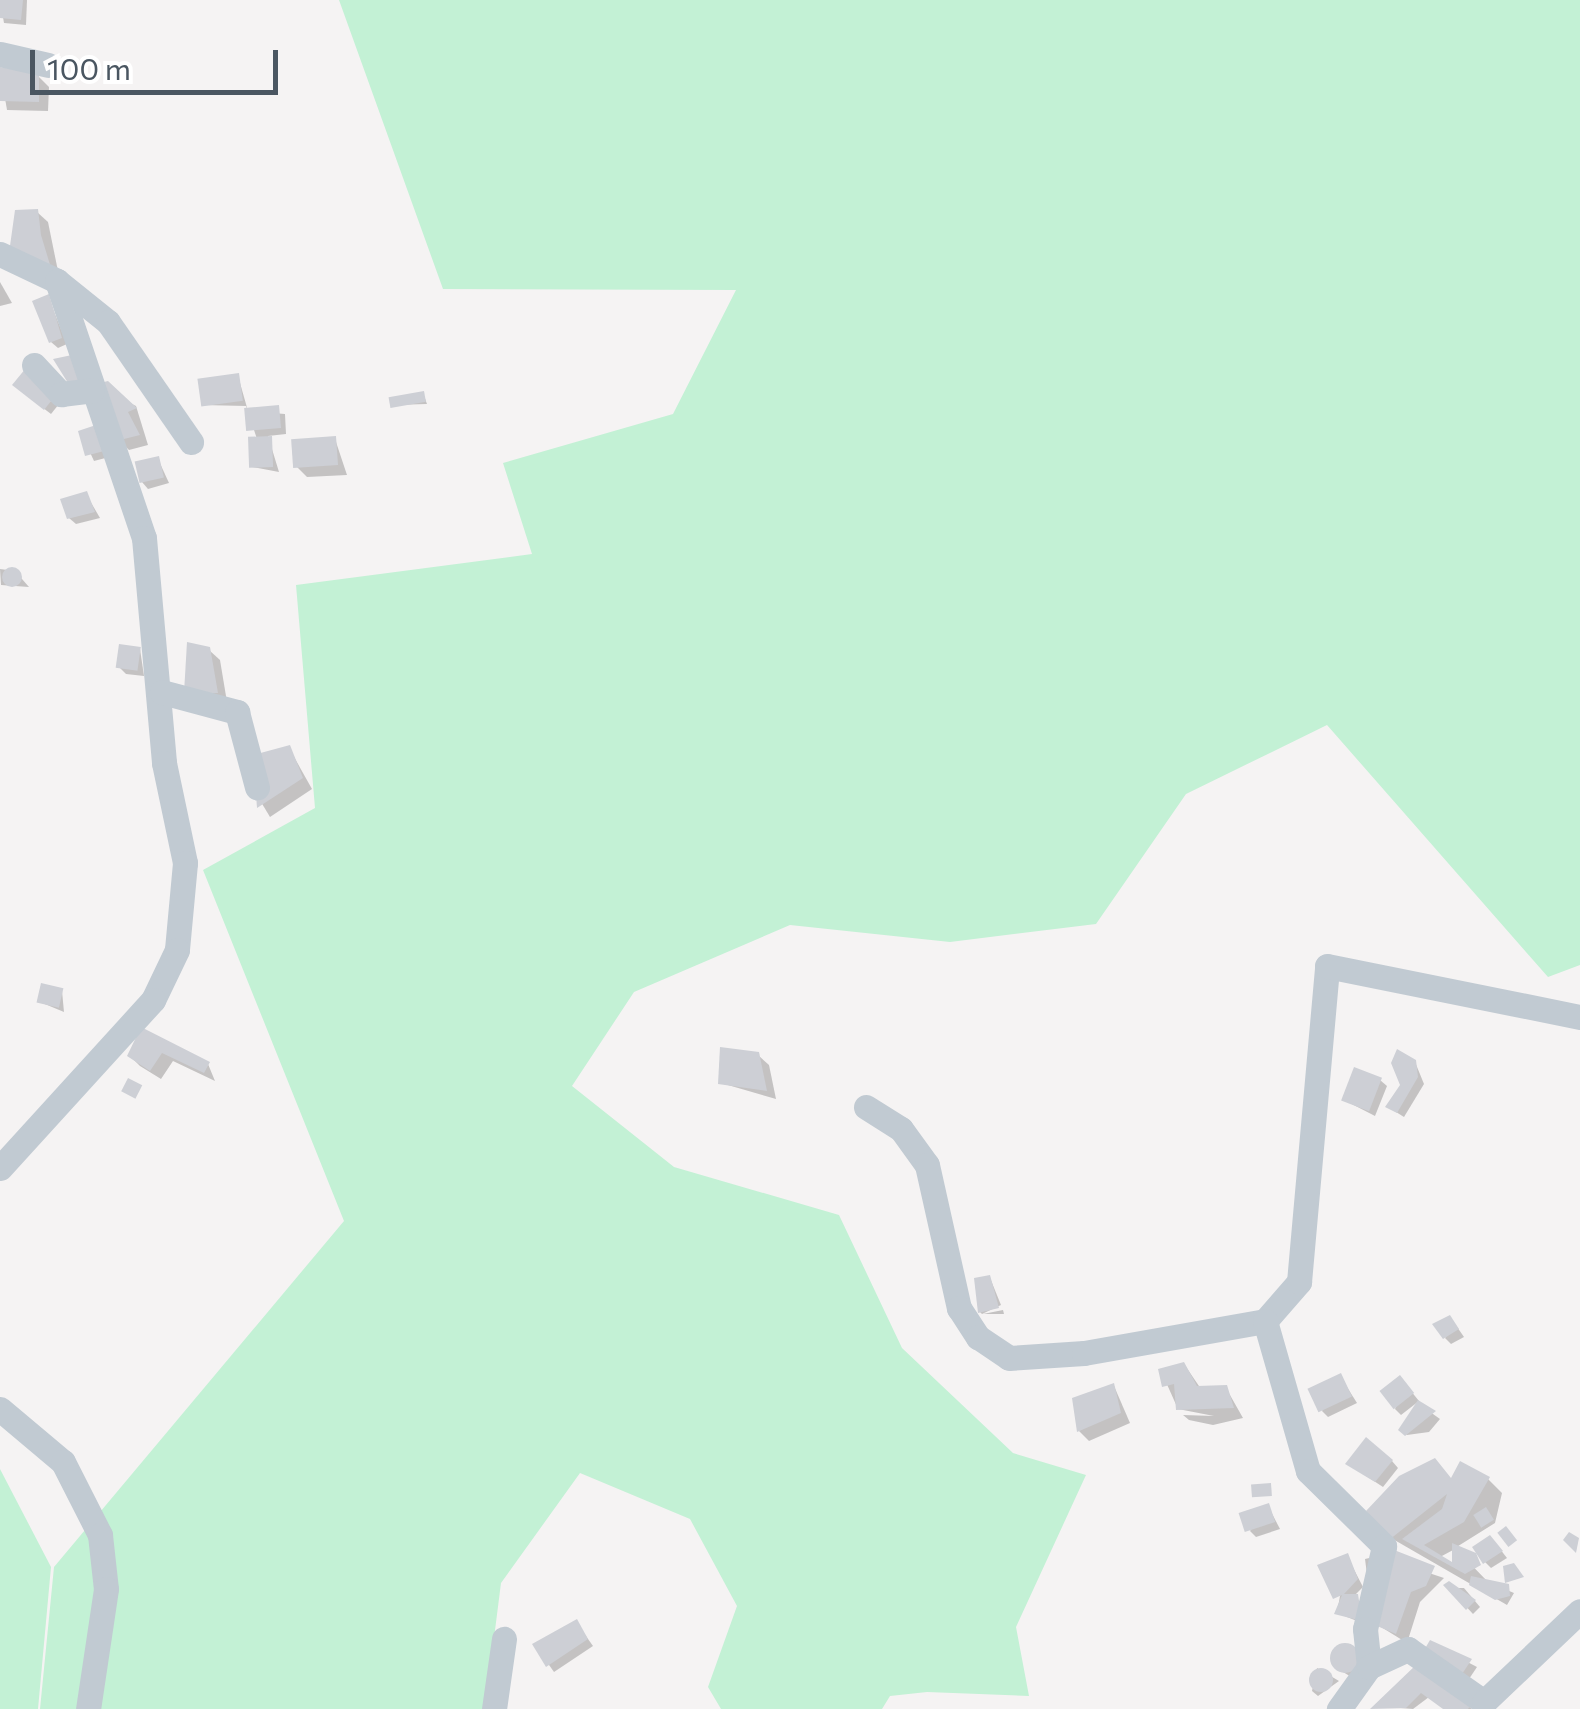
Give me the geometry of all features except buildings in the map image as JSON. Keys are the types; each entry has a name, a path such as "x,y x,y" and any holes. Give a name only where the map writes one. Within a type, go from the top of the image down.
{"street":[{"path":"0,54 48,65"},
{"path":"0,254 56,280 108,322 191,442"},
{"path":"0,1168 154,1000 177,950 185,863 164,764 162,692 144,538 56,280"},
{"path":"34,366 61,394 92,390"},
{"path":"162,692 237,712 257,787"},
{"path":"866,1108 900,1129 927,1166 959,1308 978,1337 1009,1358 1264,1321 1300,1282 1327,966 1580,1017"},
{"path":"1264,1321 1308,1472 1384,1546 1365,1629 1363,1673 1354,1709"},
{"path":"0,1409 64,1462 100,1535 106,1589 88,1709"},
{"path":"1365,1629 1408,1649 1484,1702 1580,1611"},
{"path":"494,1709 504,1640"},
{"path":"1339,1709 1363,1673 1408,1649"}],"green space":[{"path":"339,0 1580,0 1580,965 1548,977 1327,725 1186,794 1096,924 950,942 790,925 634,992 572,1086 674,1167 839,1215 902,1348 1013,1453 1086,1475 1016,1627 1029,1696 927,1692 890,1696 882,1709 721,1709 708,1687 737,1606 690,1519 580,1473 501,1583 485,1709 40,1709 54,1567 344,1221 203,870 315,808 296,585 532,554 503,463 673,414 736,290 443,289"},
{"path":"0,1469 51,1567 38,1709 0,1709"}]}
